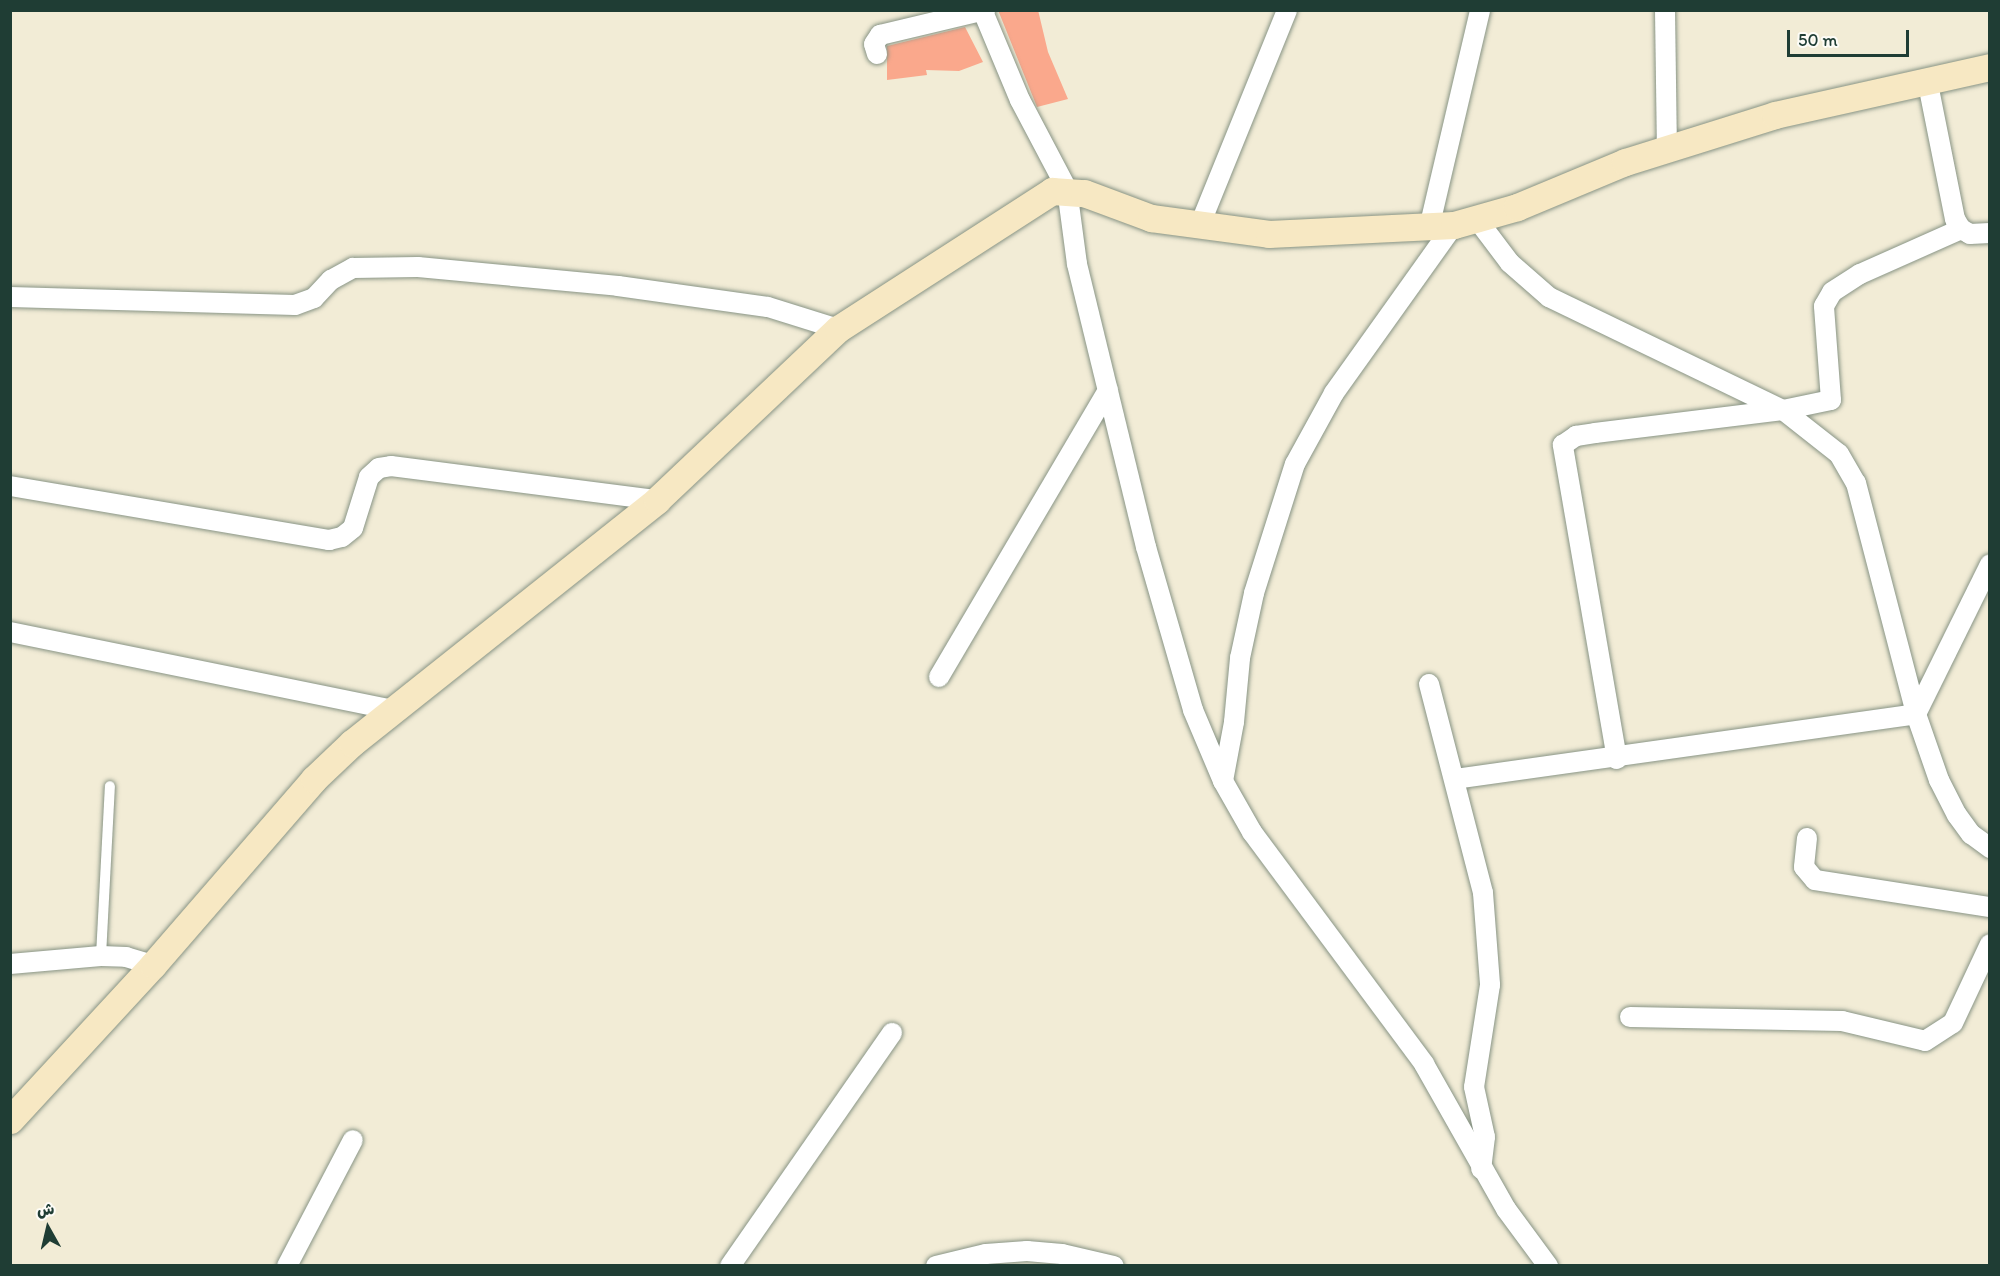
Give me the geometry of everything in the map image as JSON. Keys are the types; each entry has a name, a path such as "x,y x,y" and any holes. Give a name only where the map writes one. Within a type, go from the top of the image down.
{"street":[{"path":"1199,227 1287,10"},
{"path":"1223,781 1234,722 1240,658 1254,593 1295,464 1334,393 1453,224 1480,10"},
{"path":"1665,10 1667,149"},
{"path":"877,54 874,44 880,35 983,12 1020,100 1067,189 1077,264 1108,390 1193,710 1223,781 1252,832 1424,1064 1481,1169 1548,1266"},
{"path":"10,1120 153,965 314,778 392,710 657,500 838,329 1052,192 1067,189 1151,218 1199,227 1269,234 1453,224 1517,207 1598,172 1775,115 1927,79 1989,67"},
{"path":"1927,79 1955,219 1961,229 1970,234 1989,233"},
{"path":"1453,224 1510,263 1549,297 1783,410 1826,441 1850,468 1874,545 1916,714 1939,780 1957,815 1971,834 1989,848"},
{"path":"1617,759 1563,445 1576,436 1594,433 1783,410 1828,402 1834,396 1824,306 1832,292 1860,274 1961,229"},
{"path":"10,297 295,305 314,298 331,279 353,268 418,267 618,286 768,307 838,329"},
{"path":"939,677 1108,390"},
{"path":"10,486 329,540 342,537 352,528 369,477 379,468 391,466 657,500"},
{"path":"1916,714 1989,564"},
{"path":"10,632 392,710"},
{"path":"1430,684 1483,893 1491,985 1474,1087 1485,1137 1481,1169"},
{"path":"1455,779 1617,759 1916,714"},
{"path":"1807,838 1804,867 1815,880 1989,907"},
{"path":"1630,1017 1842,1021 1925,1041 1953,1023 1989,944"},
{"path":"10,964 101,956 126,957 153,965"},
{"path":"730,1266 892,1033"},
{"path":"287,1266 353,1140"},
{"path":"936,1266 986,1254 1027,1251 1062,1254 1114,1266"}],"lane":[{"path":"101,956 110,786"}],"building":[{"path":"998,10 1038,10 1048,52 1068,99 1037,107"},
{"path":"965,27 983,62 959,71 926,70 927,75 887,80 887,46"}]}
